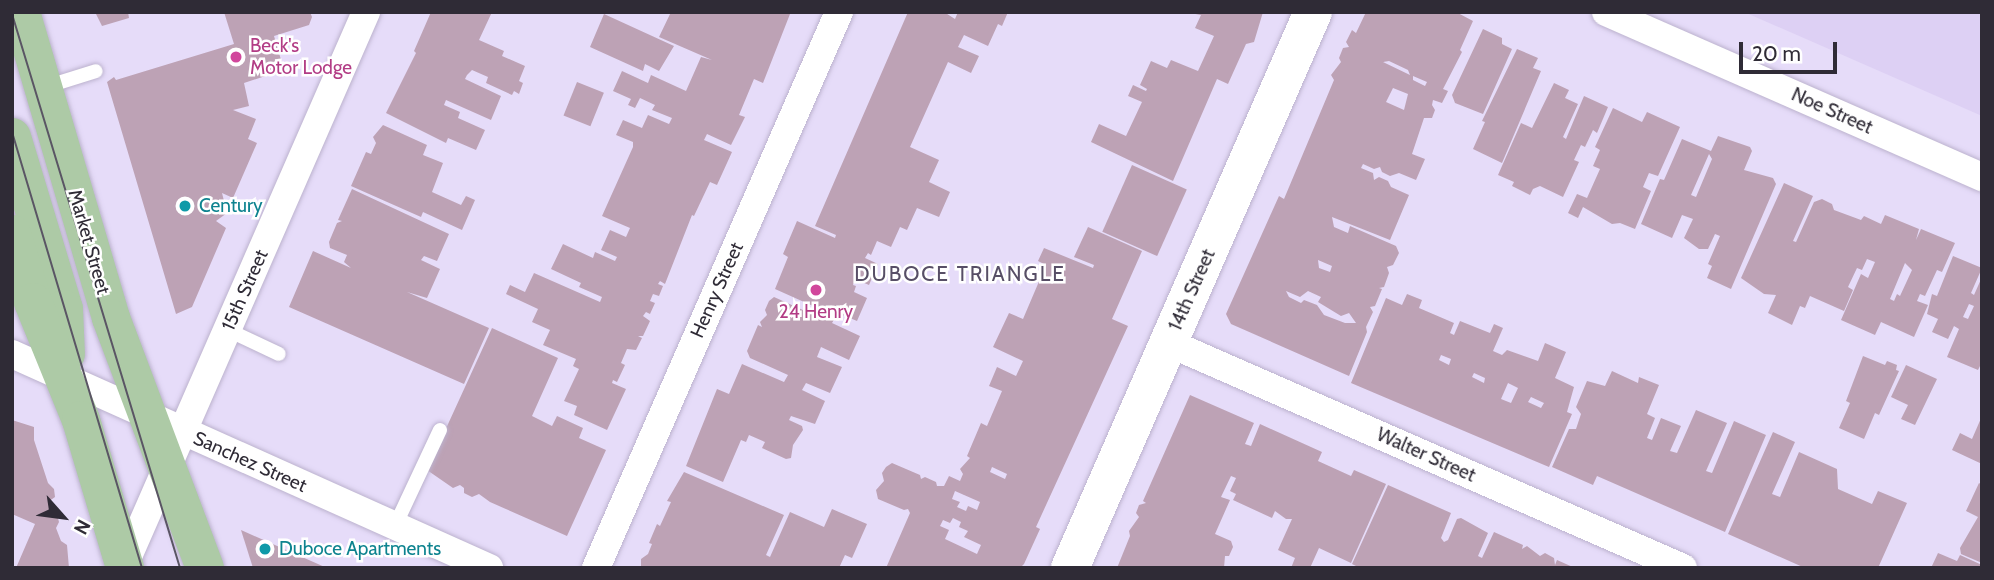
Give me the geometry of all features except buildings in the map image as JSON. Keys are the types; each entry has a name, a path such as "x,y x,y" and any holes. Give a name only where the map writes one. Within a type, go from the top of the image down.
{"main road":[{"name":"Market Street","path":"21,12 111,318 205,568"},
{"path":"12,137 64,309 66,381"},
{"path":"12,234 33,302 66,381 124,567"},
{"name":"Market Street","path":"167,468 183,568"}],"street":[{"name":"15th Street","path":"124,567 366,12"},
{"name":"Henry Street","path":"596,568 839,12"},
{"name":"14th Street","path":"1070,568 1314,12"},
{"name":"Noe Street","path":"1606,12 1982,177"},
{"name":"Walter Street","path":"1169,343 1683,568"},
{"name":"Sanchez Street","path":"12,354 66,381 489,568"}],"lane":[{"path":"43,88 96,71"},
{"path":"228,330 279,354"},
{"path":"395,526 440,430"}],"shaded area":[{"path":"1744,12 1982,12 1982,116"}],"tram line":[{"path":"12,14 180,568"},
{"path":"12,132 142,568"}],"place":[{"name":"Beck's Motor Lodge","path":"236,57"},
{"name":"Century","path":"185,206"},
{"name":"24 Henry","path":"816,290"},
{"name":"Duboce Apartments","path":"265,549"}],"district":[{"name":"DUBOCE TRIANGLE","path":"960,274"}]}
